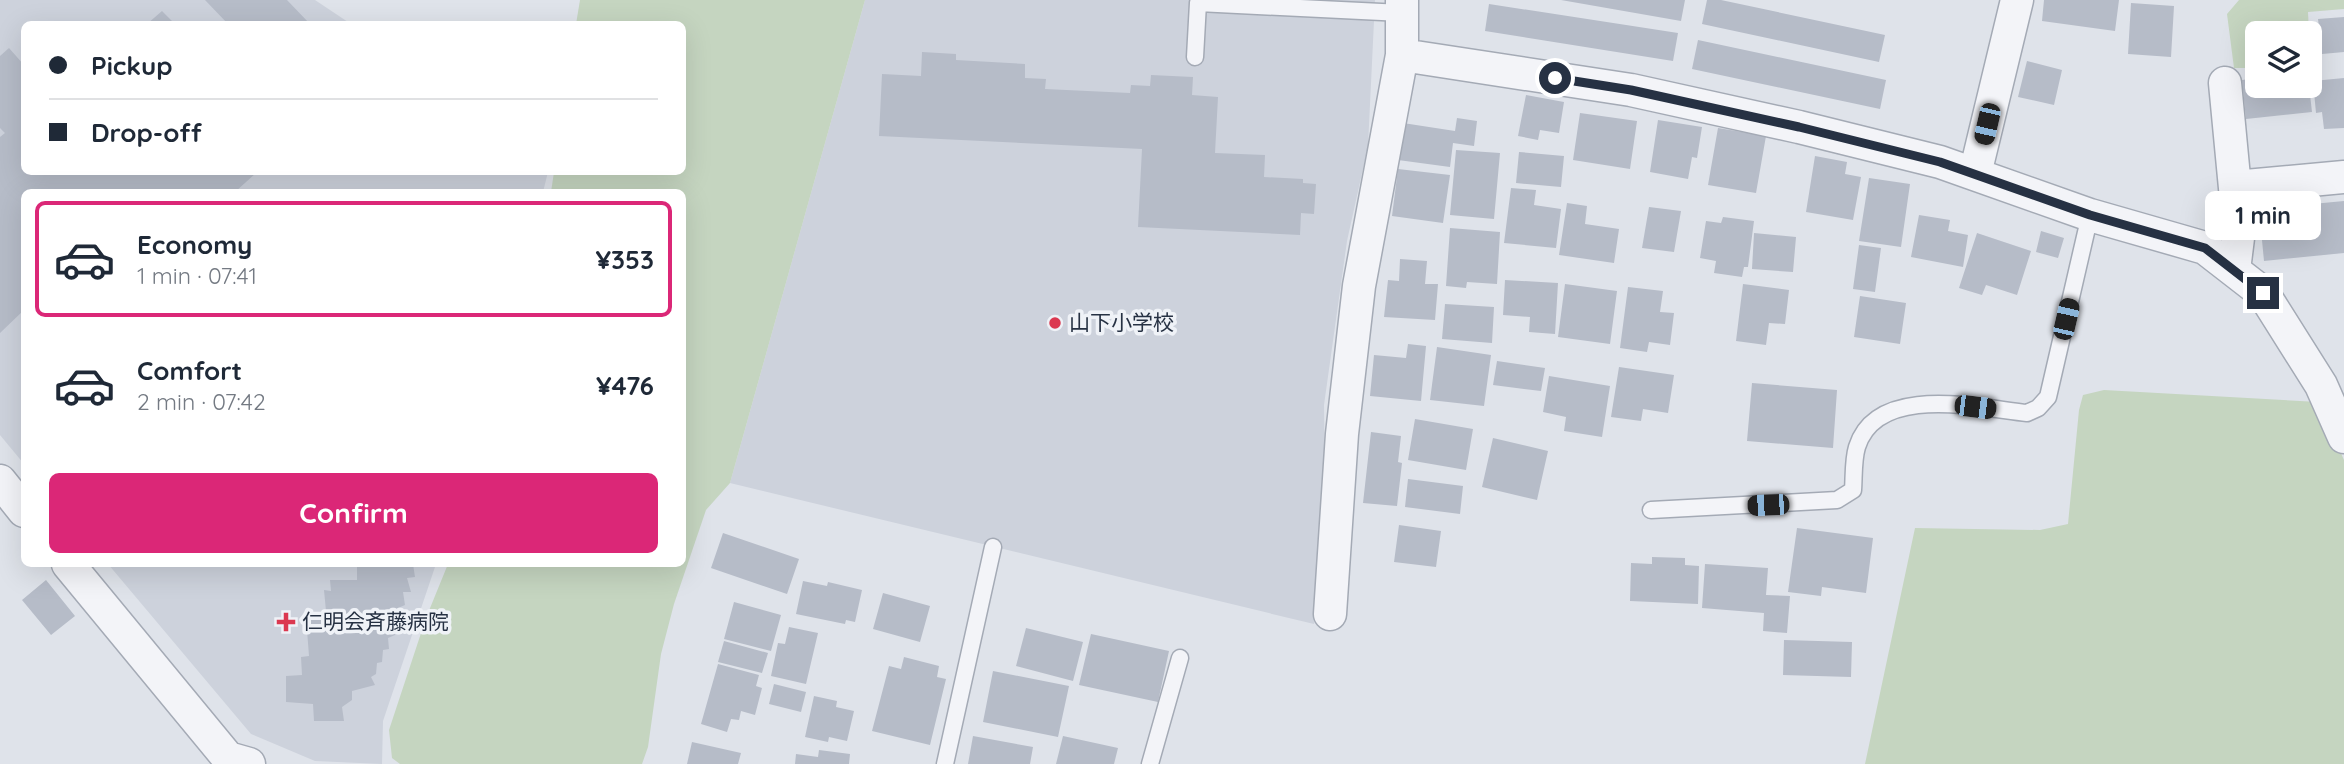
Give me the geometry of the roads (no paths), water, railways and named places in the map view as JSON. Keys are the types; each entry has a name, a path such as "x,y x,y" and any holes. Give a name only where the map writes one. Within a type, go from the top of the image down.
{"street":[{"path":"1975,174 2017,0"},
{"path":"1331,614 1342,434 1359,286 1402,55 1402,7"},
{"path":"1402,55 1631,90 1799,127 1940,162 2090,215 2205,248 2263,293 2321,385 2344,437"},
{"path":"2225,83 2239,230 2234,270"},
{"path":"2235,187 2344,177"},
{"path":"0,481 21,507"},
{"path":"71,567 234,762"}],"lane":[{"path":"1195,57 1198,3 1402,7"},
{"path":"1651,510 1837,500 1853,490 1857,448 1866,430 1885,413 1926,404 2027,413 2038,408 2048,397 2090,215"},
{"path":"946,764 993,547"},
{"path":"1150,764 1180,658"}],"place":[{"name":"山下小学校","path":"1055,323"},
{"name":"仁明会斉藤病院","path":"286,622"}]}
